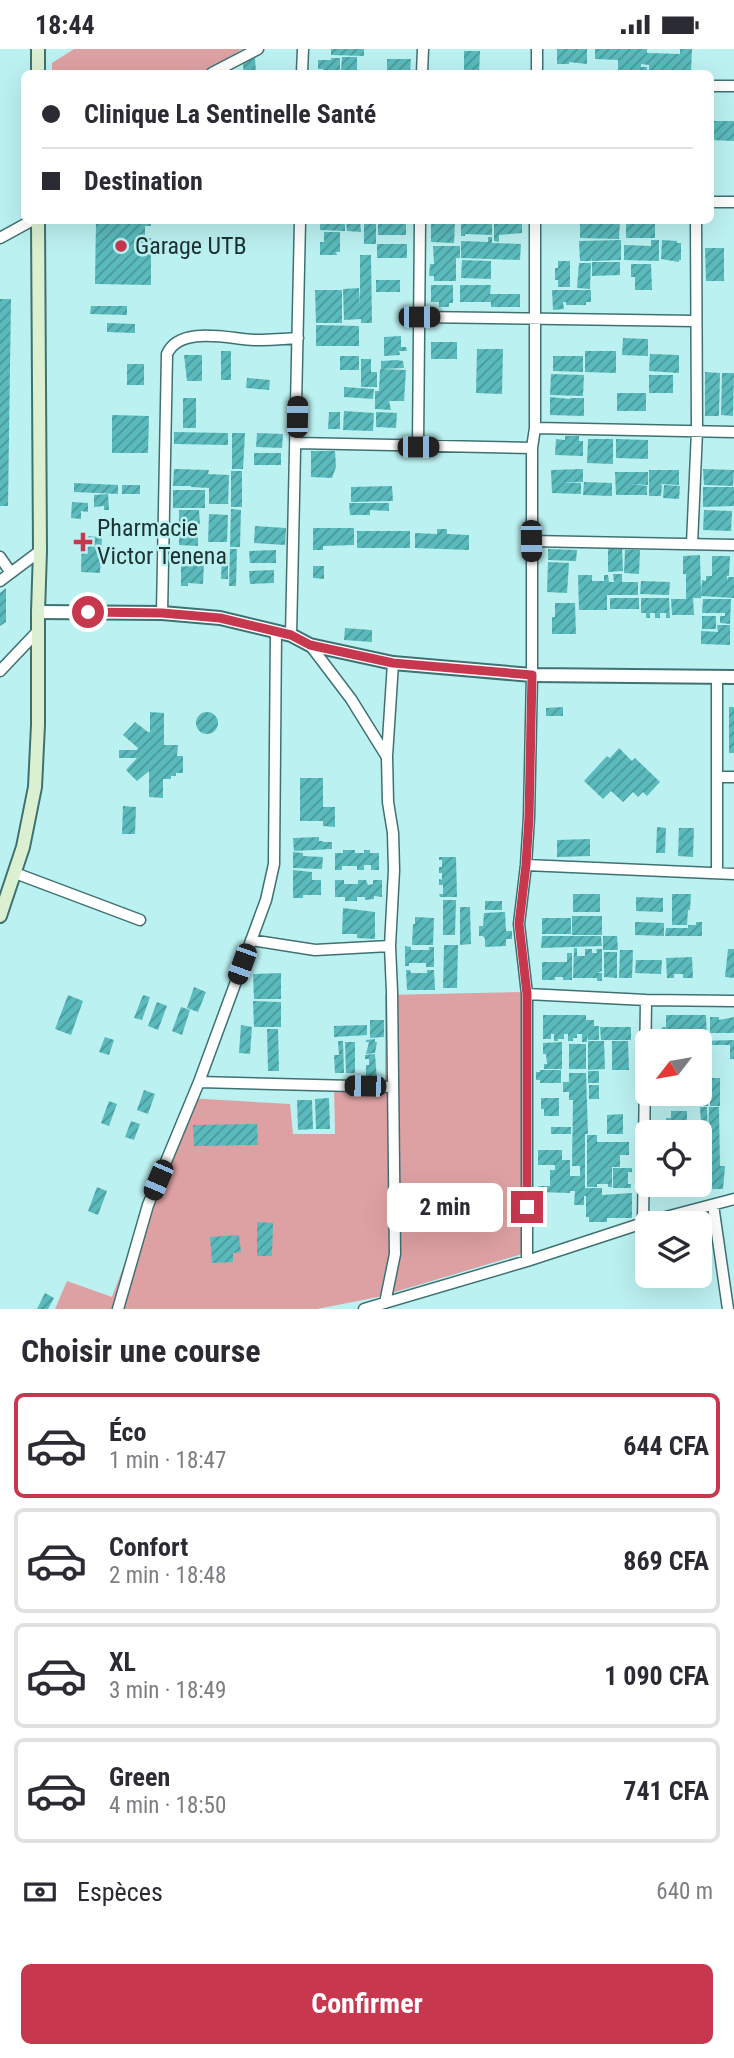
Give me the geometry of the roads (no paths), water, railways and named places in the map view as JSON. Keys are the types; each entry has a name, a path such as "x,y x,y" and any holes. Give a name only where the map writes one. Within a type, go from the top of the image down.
{"main road":[{"path":"38,49 38,70"},
{"path":"0,916 3,898 23,847 34,787 38,725 38,224"}],"street":[{"path":"218,70 258,49"},
{"path":"302,70 303,49"},
{"path":"422,49 422,70"},
{"path":"537,49 537,70"},
{"path":"714,86 734,86"},
{"path":"714,202 734,202"},
{"path":"0,238 26,224"},
{"path":"291,635 300,224"},
{"path":"418,447 421,224"},
{"path":"527,1261 527,994 519,924 526,865 532,675 535,224"},
{"path":"692,544 697,431 696,224"},
{"path":"419,317 695,321"},
{"path":"162,613 169,349 177,341 189,337 229,336 251,340 298,338"},
{"path":"535,428 734,432"},
{"path":"296,443 532,448"},
{"path":"531,541 734,545"},
{"path":"0,581 40,551"},
{"path":"0,557 11,573"},
{"path":"38,612 162,613 220,618 291,635 310,645 393,663 532,675 734,677"},
{"path":"0,671 38,631"},
{"path":"118,1309 148,1205 199,1082 266,900 274,864 276,631"},
{"path":"310,645 351,699 387,757"},
{"path":"385,1303 395,1254 390,946 394,870 387,757 393,663"},
{"path":"717,676 717,873"},
{"path":"718,777 734,777"},
{"path":"526,865 734,874"},
{"path":"15,873 140,920"},
{"path":"251,940 315,950 390,946"},
{"path":"527,994 734,1001"},
{"path":"643,1211 646,1000"},
{"path":"199,1082 393,1087"},
{"path":"690,1211 734,1199"},
{"path":"713,1205 728,1309"},
{"path":"365,1309 635,1226"}],"place":[{"name":"Garage UTB","path":"121,246"},
{"name":"Pharmacie Victor Tenena","path":"83,542"}]}
